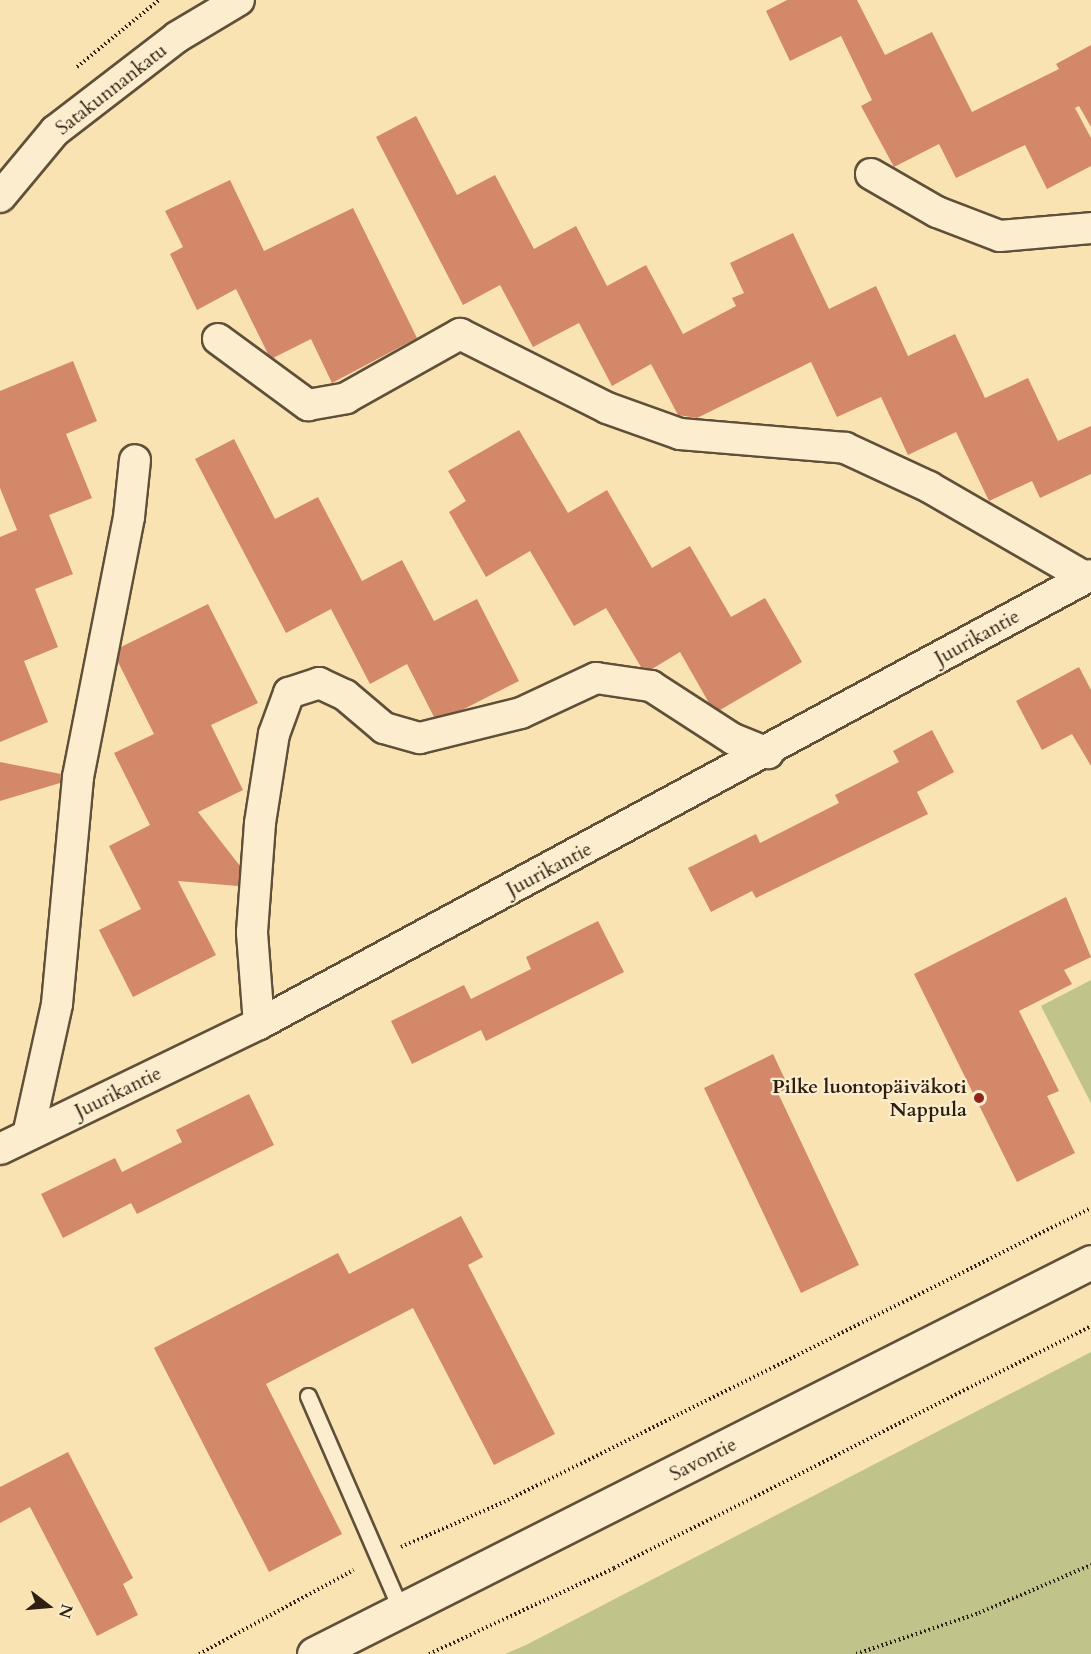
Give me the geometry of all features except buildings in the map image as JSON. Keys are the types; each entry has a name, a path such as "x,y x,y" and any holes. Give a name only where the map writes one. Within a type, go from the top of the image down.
{"street":[{"name":"Satakunnankatu","path":"0,196 55,132 177,37 239,0"},
{"path":"871,174 937,212 1000,236 1091,228"},
{"path":"218,339 308,405 346,398 460,334 608,408 680,434 845,448 929,487 1088,576"},
{"path":"28,1135 57,1004 78,777 129,517 135,460"},
{"name":"Juurikantie","path":"0,1149 260,1024 768,753 1088,576"},
{"path":"260,1024 252,932 260,823 274,734 289,693 319,683 345,695 384,728 420,738 521,713 596,678 651,686 734,739 768,753"},
{"name":"Savontie","path":"315,1654 1091,1262"}],"lane":[{"path":"308,1396 381,1556 402,1612"}],"path":[{"path":"199,1654 381,1556 515,1497 1091,1208"},
{"path":"429,1654 614,1568 1091,1326"},
{"path":"856,1654 969,1617 1091,1565"}],"green space":[{"path":"1091,980 1091,1103 1041,1006"},
{"path":"1091,1352 1091,1654 505,1654 526,1645"}],"place":[{"name":"Pilke luontopäiväkoti Nappula","path":"979,1098"}]}
